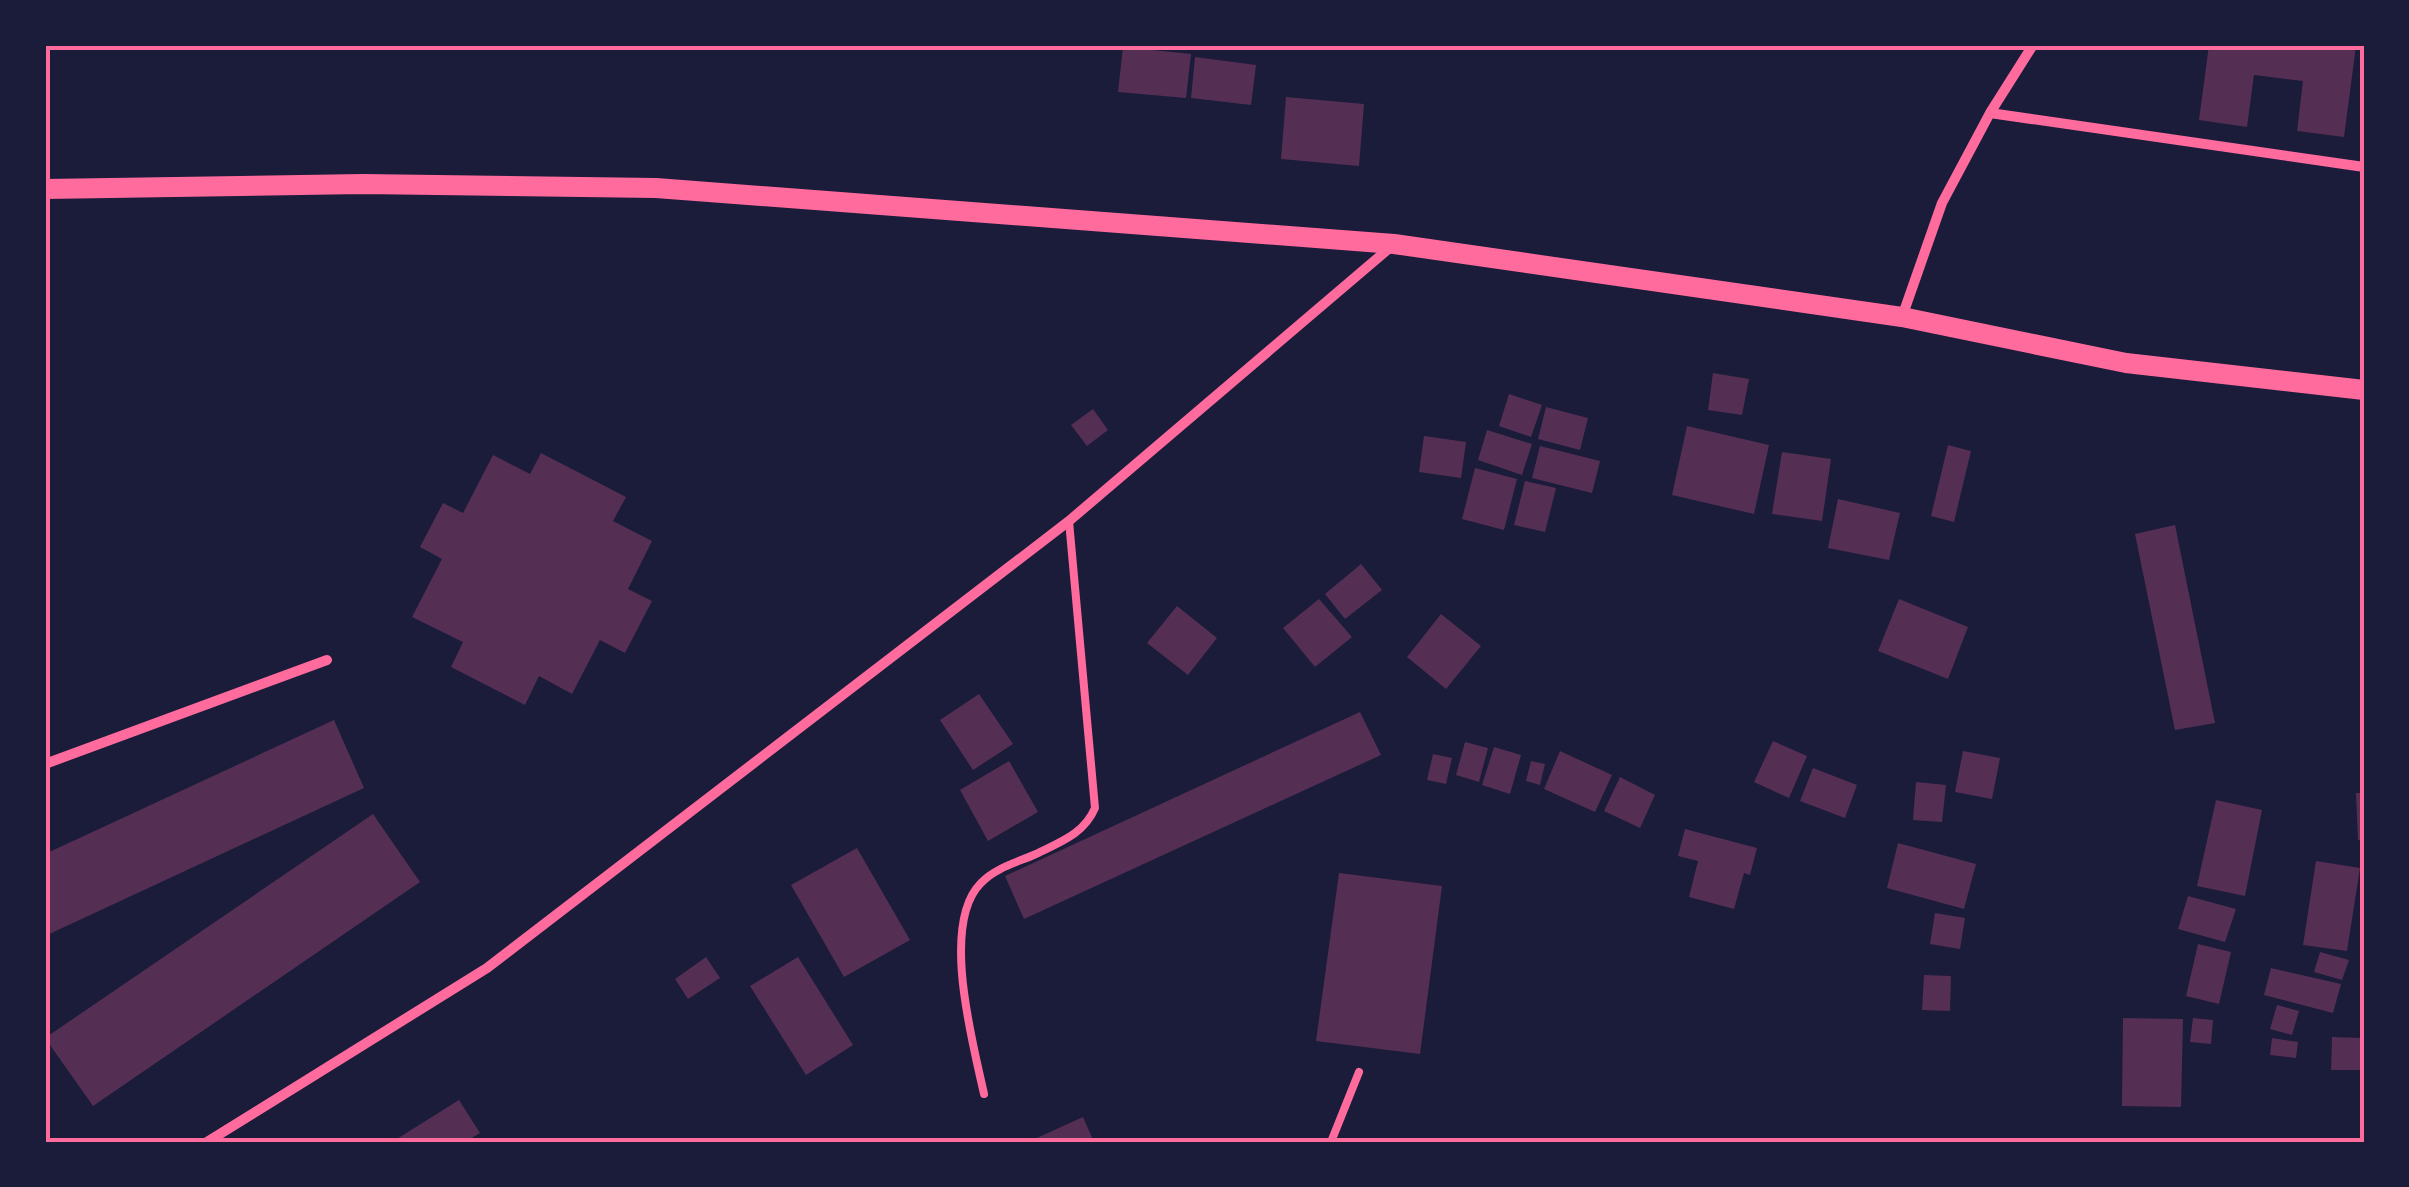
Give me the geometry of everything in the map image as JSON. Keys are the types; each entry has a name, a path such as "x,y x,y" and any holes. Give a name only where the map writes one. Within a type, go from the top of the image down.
{"main road":[{"path":"45,189 363,184 656,188 1394,244 1902,317 2126,362 2364,390"}],"street":[{"path":"1902,317 1942,203 1990,113 2033,45"},
{"path":"1990,113 2364,168"},
{"path":"207,1142 487,968 1069,522 1394,244"},
{"path":"45,764 326,660"}],"lane":[{"path":"984,1094 963,996 961,950 969,901 980,884 993,874 1088,825 1095,808 1069,522"},
{"path":"1331,1142 1359,1072"}],"building":[{"path":"2209,45 2356,46 2344,137 2297,131 2303,81 2254,75 2247,127 2199,120"},
{"path":"1123,47 1191,54 1186,98 1118,92"},
{"path":"1195,57 1256,65 1251,105 1191,98"},
{"path":"1286,97 1364,104 1359,166 1281,159"},
{"path":"1713,373 1749,379 1742,415 1708,410"},
{"path":"1509,394 1542,405 1531,437 1499,426"},
{"path":"1546,407 1588,418 1580,450 1538,439"},
{"path":"1093,409 1108,430 1087,446 1071,425"},
{"path":"1687,426 1769,445 1754,514 1672,495"},
{"path":"1487,430 1532,444 1522,475 1478,460"},
{"path":"1424,436 1466,442 1461,478 1419,472"},
{"path":"1948,445 1971,451 1954,522 1931,516"},
{"path":"1540,446 1600,461 1592,493 1532,478"},
{"path":"1782,452 1831,459 1822,521 1772,514"},
{"path":"541,453 626,497 613,521 652,541 628,589 652,601 625,653 600,640 572,694 539,676 525,705 451,667 463,642 412,617 442,559 420,547 443,503 463,513 493,455 530,474"},
{"path":"1475,468 1517,479 1504,530 1462,519"},
{"path":"1525,481 1556,488 1545,532 1514,525"},
{"path":"1838,499 1900,513 1889,560 1828,548"},
{"path":"2175,525 2215,723 2175,730 2135,534"},
{"path":"1361,564 1382,590 1345,619 1325,594"},
{"path":"1319,599 1352,637 1315,667 1283,628"},
{"path":"1899,599 1968,627 1948,679 1878,651"},
{"path":"1177,606 1217,638 1188,675 1147,643"},
{"path":"1441,614 1481,646 1446,689 1407,657"},
{"path":"979,694 1013,744 973,770 940,720"},
{"path":"1360,712 1381,755 1024,919 1005,876"},
{"path":"334,720 364,788 45,936 45,854"},
{"path":"1773,741 1807,756 1789,798 1754,782"},
{"path":"1465,742 1488,748 1479,782 1456,775"},
{"path":"1494,747 1521,755 1510,794 1482,785"},
{"path":"1560,751 1612,775 1595,812 1544,789"},
{"path":"1963,751 2000,758 1992,799 1955,792"},
{"path":"1433,754 1452,758 1446,784 1427,780"},
{"path":"1009,761 1038,812 988,841 960,790"},
{"path":"1531,761 1545,764 1540,785 1526,781"},
{"path":"1813,768 1857,785 1845,818 1800,801"},
{"path":"1620,777 1655,795 1640,828 1604,811"},
{"path":"1916,782 1946,785 1942,822 1913,820"},
{"path":"2356,793 2364,793 2364,840 2358,840"},
{"path":"2216,800 2262,810 2245,896 2197,886"},
{"path":"373,814 420,882 93,1106 45,1038"},
{"path":"1685,829 1757,848 1750,875 1744,873 1734,909 1689,897 1698,861 1678,856"},
{"path":"1898,843 1976,864 1964,909 1887,888"},
{"path":"857,848 910,940 844,977 791,885"},
{"path":"2316,861 2360,868 2347,951 2303,945"},
{"path":"1339,873 1442,886 1420,1054 1316,1041"},
{"path":"2188,896 2236,909 2225,942 2178,929"},
{"path":"1935,913 1965,918 1960,949 1930,944"},
{"path":"2198,944 2231,952 2219,1004 2186,996"},
{"path":"2320,952 2349,960 2342,980 2314,972"},
{"path":"706,957 720,978 688,999 675,979"},
{"path":"798,957 853,1045 806,1075 750,986"},
{"path":"2271,968 2341,984 2333,1013 2264,995"},
{"path":"1924,975 1951,976 1950,1011 1922,1010"},
{"path":"2277,1005 2299,1011 2292,1035 2270,1029"},
{"path":"2123,1018 2183,1019 2181,1107 2122,1106"},
{"path":"2193,1018 2213,1020 2211,1044 2190,1042"},
{"path":"2332,1037 2362,1038 2361,1070 2331,1070"},
{"path":"2272,1038 2298,1042 2296,1058 2270,1055"},
{"path":"459,1100 480,1133 465,1142 392,1142"},
{"path":"1083,1117 1094,1142 1028,1142"}]}
